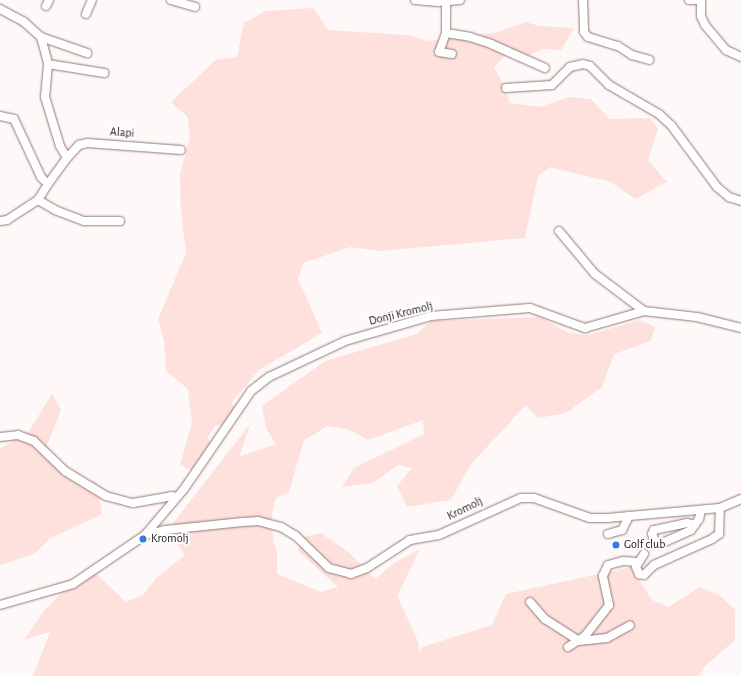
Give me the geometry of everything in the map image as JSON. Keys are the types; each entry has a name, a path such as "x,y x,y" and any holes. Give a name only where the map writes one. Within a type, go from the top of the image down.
{"street":[{"path":"86,14 92,0"},
{"path":"171,0 195,7"},
{"path":"415,0 446,2 460,0"},
{"path":"583,0 584,32 588,37 618,46 632,55 649,60"},
{"path":"689,0 701,6 714,37 726,50 741,57"},
{"path":"446,2 446,33 439,52 452,54"},
{"path":"0,9 23,21 41,37 87,53"},
{"path":"446,33 470,37 491,44 545,68"},
{"path":"41,37 48,64 45,97 60,146 68,158"},
{"path":"48,64 104,72"},
{"path":"506,88 552,86 570,67 583,64 590,66 609,86 659,114 671,125 717,186 729,197 741,201"},
{"path":"0,116 14,119 41,176 48,184"},
{"name":"Alapi","path":"0,221 7,220 38,200 48,184 79,145 88,143 181,150"},
{"path":"38,200 84,221 120,221"},
{"path":"559,231 595,274 644,311"},
{"name":"Donji Kromolj","path":"145,535 219,440 251,391 269,377 344,341 431,316 530,308 585,328 644,311 697,317 741,328"},
{"path":"0,437 18,435 34,441 65,472 106,496 133,503 171,496 176,497"},
{"name":"Kromolj","path":"0,605 73,584 145,535 165,530 258,522 281,527 296,536 329,568 351,574 367,568 410,540 439,535 521,498 534,498 590,518 720,508 741,499"},
{"path":"637,562 637,572 646,575 654,565 712,539 719,534 720,508"},
{"path":"695,525 686,522 654,530 652,534 656,543 660,544 691,530 695,525 701,510"},
{"path":"608,534 622,530 629,516"},
{"path":"568,647 579,641 603,616 609,605 603,576 608,565 623,561 637,562 641,560 644,554"},
{"path":"530,602 545,619 579,641 607,638 630,625"}],"shaded area":[{"path":"313,8 328,30 407,35 428,41 498,32 526,22 539,26 574,28 561,50 543,49 527,56 510,50 494,68 503,83 510,103 540,107 569,97 591,99 610,119 650,118 658,129 648,160 667,182 635,199 611,182 550,167 538,176 525,238 380,251 350,247 303,263 298,279 322,333 259,370 231,403 240,414 231,426 216,425 207,438 215,447 197,473 180,465 192,423 188,389 166,371 164,341 158,319 186,253 181,212 180,175 190,137 188,117 171,102 216,60 237,57 244,23 266,11"},
{"path":"540,317 569,333 589,335 640,320 655,327 651,341 614,354 602,387 566,413 538,418 526,405 471,464 451,500 407,507 397,486 412,468 398,465 373,483 342,487 354,468 424,434 423,420 368,440 350,430 328,426 304,440 289,492 276,498 272,513 273,541 277,552 277,574 321,592 338,587 298,551 303,537 321,533 347,551 375,579 394,563 420,549 397,596 416,636 420,653 422,647 492,625 506,594 631,567 652,600 668,607 700,587 719,595 735,610 735,640 704,667 699,676 33,676 50,632 24,640 44,611 74,579 89,567 126,602 144,594 156,578 185,555 167,531 251,423 239,457 276,444 266,428 262,406 325,361 417,334 431,321"},
{"path":"52,394 61,410 46,448 79,477 97,483 102,514 49,539 34,554 0,565 0,449 29,431"}],"place":[{"name":"Kromolj","path":"143,539"},
{"name":"Golf club","path":"616,545"}]}
